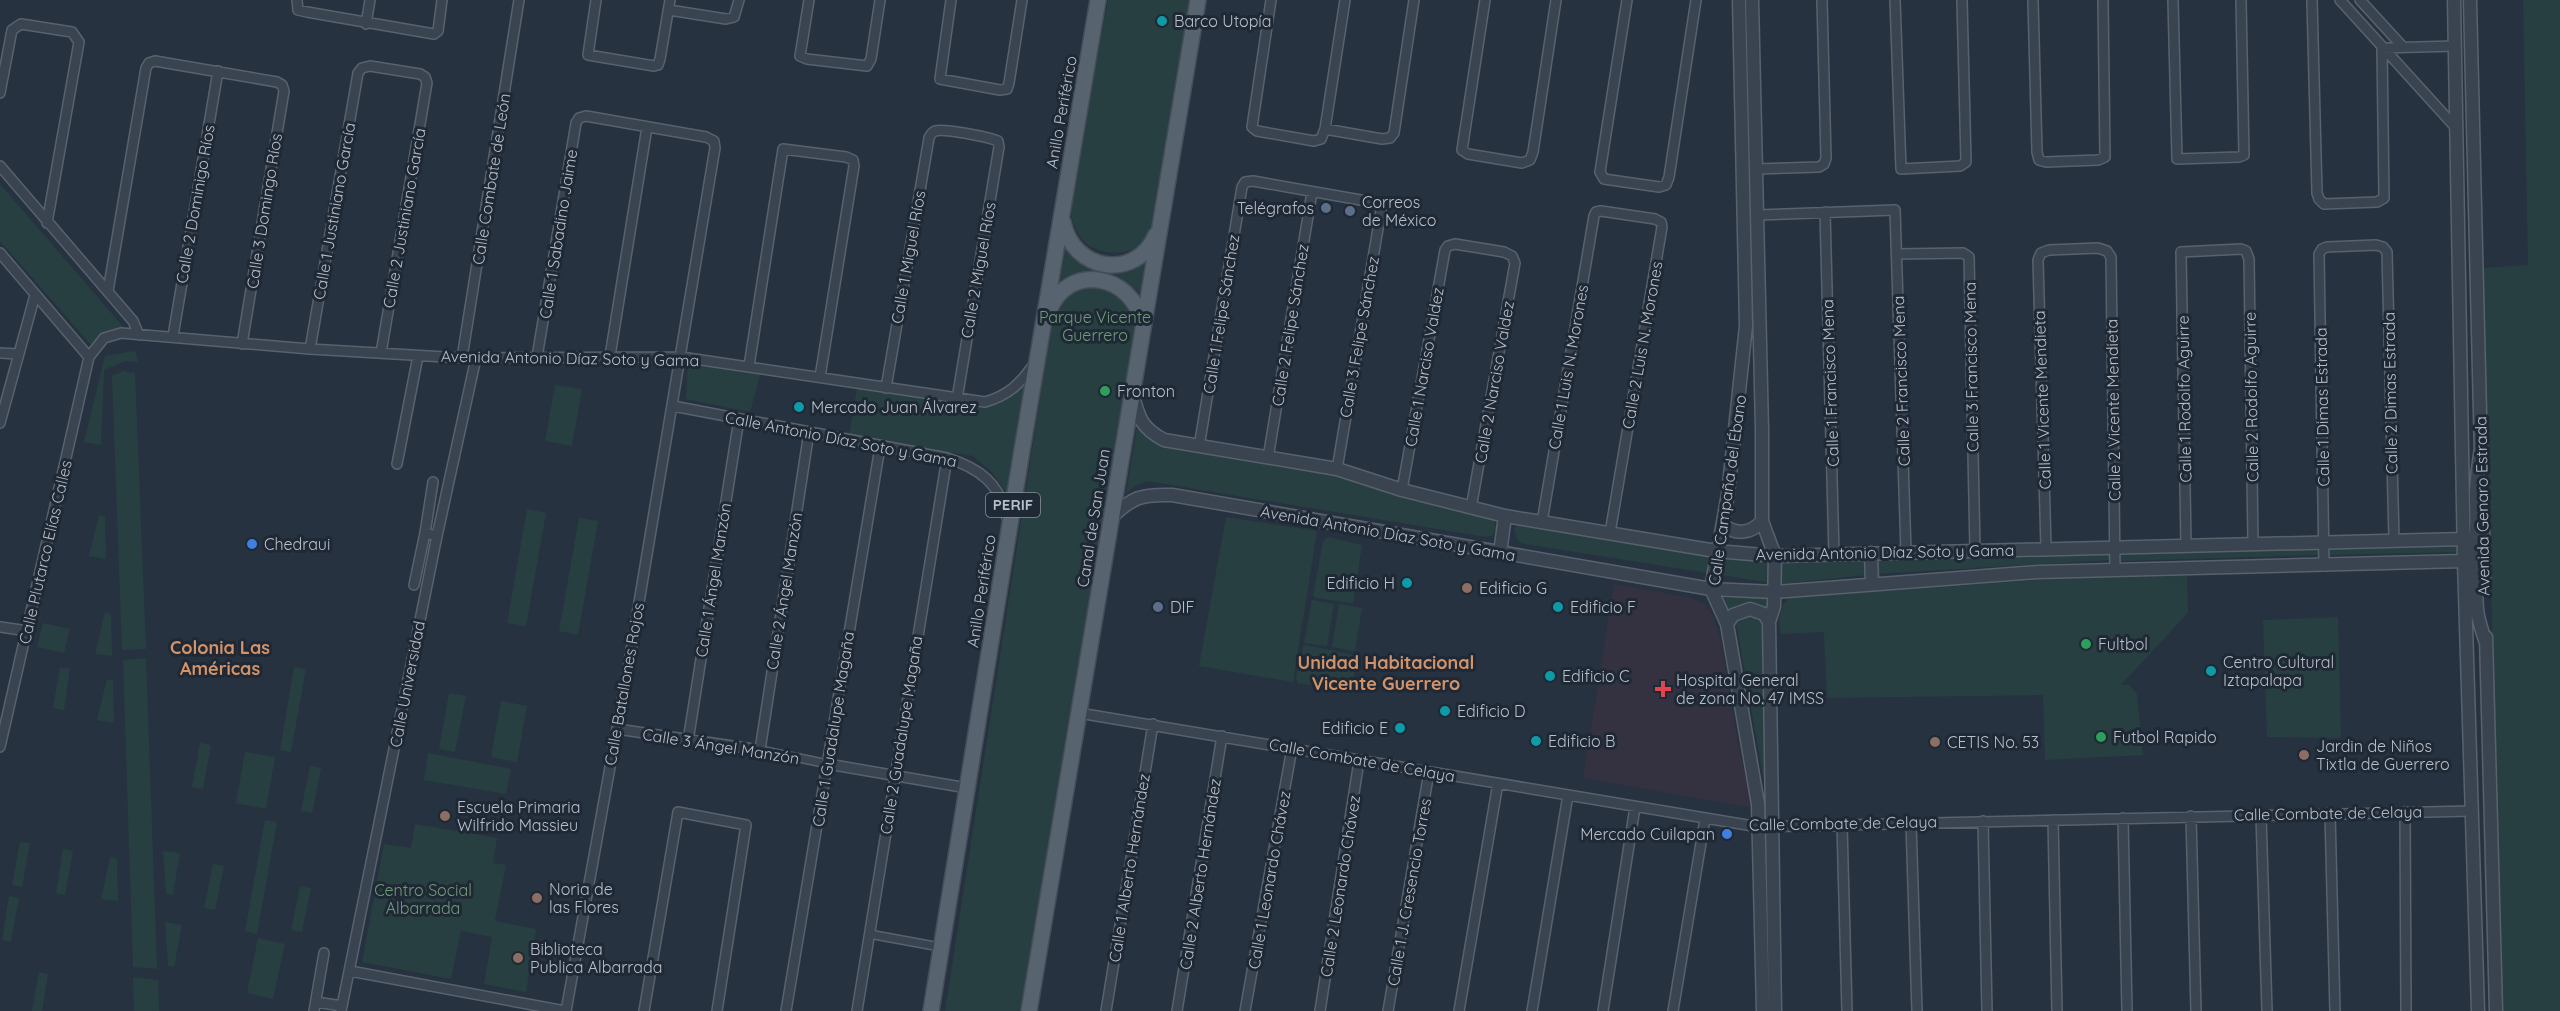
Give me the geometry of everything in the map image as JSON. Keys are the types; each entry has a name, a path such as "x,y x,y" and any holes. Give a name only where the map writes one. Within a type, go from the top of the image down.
{"main road":[{"name":"Anillo Periférico","path":"932,1011 1098,0"},
{"path":"1143,328 1198,0"},
{"path":"1062,216 1066,236 1078,253 1101,264 1116,265 1136,259 1151,246 1160,227"},
{"path":"1044,323 1053,301 1068,286 1087,279 1099,280 1126,291 1138,308 1143,328"},
{"name":"Canal de San Juan","path":"1079,713 1143,328"},
{"path":"1029,1011 1079,713"}],"street":[{"path":"366,24 370,0"},
{"path":"297,2 297,10 366,24 434,34 438,31 442,0"},
{"name":"Calle Combate de León","path":"462,358 519,0"},
{"path":"596,0 587,51 589,57 654,66 658,65 660,59 669,5 726,19 734,17 739,0"},
{"path":"809,0 800,56 867,66 871,59 880,0"},
{"path":"951,0 940,79 1000,90 1007,89 1022,0"},
{"path":"1271,0 1252,127 1257,131 1314,141 1321,139 1325,129 1345,0"},
{"path":"1325,129 1382,139 1390,138 1394,133 1414,0"},
{"path":"1485,0 1462,150 1468,154 1522,163 1530,160 1533,152 1556,0"},
{"path":"1628,0 1600,172 1604,178 1659,187 1666,184 1669,177 1696,0"},
{"name":"Calle Campaña del Ébano","path":"1738,0 1746,326 1723,525 1716,551 1712,589 1727,624 1758,804 1765,827 1776,1011"},
{"name":"Calle Campaña del Ébano","path":"1752,0 1758,215 1762,521 1769,546 1775,556 1775,592 1769,622 1763,1011"},
{"path":"1756,169 1819,167 1824,164 1826,158 1822,0"},
{"path":"1894,0 1901,169 1960,166 1966,162 1962,0"},
{"path":"2033,0 2039,160 2046,162 2098,160 2105,157 2103,0"},
{"path":"2173,0 2177,159 2244,155 2241,0"},
{"path":"2312,0 2319,199 2324,204 2377,202 2384,198 2382,48"},
{"path":"2340,0 2457,129"},
{"path":"2360,0 2403,47"},
{"name":"Avenida Genaro Estrada","path":"2454,0 2464,561 2478,1011"},
{"name":"Avenida Genaro Estrada","path":"2470,0 2496,1011"},
{"path":"0,93 12,30 21,24 72,32 77,36 79,42 47,223"},
{"path":"2382,48 2455,46"},
{"path":"108,291 146,68 149,63 155,61 218,71"},
{"name":"Calle 1 Justiniano García","path":"310,349 358,73 362,68 370,66 420,74 425,77 427,83"},
{"name":"Calle 3 Domingo Ríos","path":"218,71 277,82 282,85 284,91 242,344"},
{"name":"Calle 2 Dominigo Ríos","path":"172,336 218,71"},
{"name":"Calle 2 Justiniano García","path":"381,353 427,83"},
{"name":"Calle 1 Sabadino Jaime","path":"537,357 576,123 579,118 586,116 647,127"},
{"path":"610,356 647,127"},
{"name":"Calle Batallones Rojos","path":"566,1011 617,729 716,148 714,141 706,137 647,127"},
{"name":"Calle 1 Miguel Ríos","path":"886,388 929,138 938,130 998,141"},
{"name":"Calle 2 Miguel Ríos","path":"957,399 999,147 998,141"},
{"path":"749,366 783,149 830,155 853,160 854,166 820,377"},
{"path":"0,166 134,321 139,335"},
{"name":"Calle 1 Felipe Sánchez","path":"1199,447 1242,187 1245,182 1253,181 1312,192"},
{"name":"Calle 3 Felipe Sánchez","path":"1312,192 1378,204 1381,211 1337,469"},
{"name":"Calle 2 Felipe Sánchez","path":"1268,458 1312,192"},
{"name":"Calle 2 Francisco Mena","path":"1826,212 1895,210 1906,552"},
{"name":"Calle 1 Luis N. Morones","path":"1542,522 1596,212"},
{"name":"Calle 2 Luis N. Morones","path":"1596,212 1655,219 1661,222 1662,227 1610,533"},
{"path":"1758,215 1826,212"},
{"name":"Calle 1 Francisco Mena","path":"1826,212 1834,554"},
{"name":"Calle 2 Dimas Estrada","path":"2322,249 2376,245 2383,247 2387,252 2394,540"},
{"name":"Calle 2 Narciso Valdez","path":"1448,246 1465,246 1504,252 1512,256 1515,263 1471,508"},
{"name":"Calle 1 Narciso Valdez","path":"1402,490 1445,250 1448,246"},
{"name":"Calle 2 Vicente Mendieta","path":"2041,253 2098,248 2107,251 2111,257 2115,570"},
{"name":"Calle 2 Rodolfo Aguirre","path":"2181,252 2241,249 2246,251 2249,259 2253,544"},
{"name":"Calle 1 Dimas Estrada","path":"2322,249 2319,255 2324,566"},
{"name":"Calle 1 Rodolfo Aguirre","path":"2181,252 2186,545"},
{"path":"0,253 89,357"},
{"name":"Calle 3 Francisco Mena","path":"1898,254 1964,253 1969,257 1975,550"},
{"name":"Calle 1 Vicente Mendieta","path":"2041,253 2038,260 2046,549"},
{"path":"0,423 35,295"},
{"name":"Avenida Antonio Díaz Soto y Gama","path":"89,357 104,338 121,333 310,349 462,358 681,357 985,402 1001,398 1013,390 1023,380 1039,356"},
{"path":"0,353 18,354"},
{"path":"397,464 418,356"},
{"name":"Calle Plutarco Elías Calles","path":"0,747 89,357"},
{"name":"Calle Universidad","path":"342,1009 437,536 476,358"},
{"name":"Avenida Antonio Díaz Soto y Gama","path":"1131,392 1139,417 1148,432 1164,440 1337,469 1402,490 1505,516 1716,551 1775,556 2464,539"},
{"name":"Calle Antonio Díaz Soto y Gama","path":"673,406 946,458 970,466 995,488 1004,504 1010,527"},
{"name":"Calle 1 Ángel Manzón","path":"688,741 739,419"},
{"name":"Calle 2 Ángel Manzón","path":"760,750 808,432"},
{"name":"Calle 1 Guadalupe Magaña","path":"786,1011 880,447"},
{"path":"2464,561 2472,550 2477,535 2476,489 2481,448"},
{"name":"Calle 2 Guadalupe Magaña","path":"857,1011 946,458"},
{"path":"414,585 433,482"},
{"name":"Avenida Antonio Díaz Soto y Gama","path":"1110,519 1130,500 1150,494 1172,495 1712,589 1775,592 2038,572 2464,561"},
{"path":"1500,553 1505,516"},
{"path":"1723,525 1731,531 1740,532 1756,528 1762,521"},
{"path":"425,533 437,536"},
{"path":"2464,539 2472,550 2477,570 2478,615 2486,643"},
{"path":"1871,553 1872,584"},
{"path":"1727,624 1733,615 1750,609 1764,614 1769,622"},
{"path":"0,627 28,631"},
{"name":"Calle Combate de Celaya","path":"1079,713 1705,819 1765,827 2471,811"},
{"name":"Calle 1 Alberto Hernández","path":"1106,1011 1153,724"},
{"name":"Calle 3 Ángel Manzón","path":"617,729 760,750 967,788"},
{"name":"Calle 2 Alberto Hernández","path":"1177,1011 1222,736"},
{"name":"Calle 1 Leonardo Chávez","path":"1245,1011 1292,748"},
{"name":"Calle 2 Leonardo Chávez","path":"1320,1011 1359,761"},
{"name":"Calle 1 J. Cresencio Torres","path":"1388,1011 1429,772"},
{"path":"1459,1011 1497,783"},
{"path":"1532,1011 1568,795"},
{"path":"1603,1011 1635,807"},
{"path":"644,1011 678,812 746,825 717,1011"},
{"path":"2405,812 2406,1011"},
{"path":"2330,813 2335,1011"},
{"path":"2261,815 2267,1011"},
{"path":"2191,816 2196,1011"},
{"path":"2123,818 2127,1011"},
{"path":"1672,1011 1705,819"},
{"path":"2053,820 2057,1011"},
{"path":"1983,821 1987,1011"},
{"path":"1911,823 1917,1011"},
{"path":"1842,825 1847,1011"},
{"path":"869,934 942,948"},
{"path":"324,953 315,1006 342,1009"},
{"path":"350,972 566,1011"}],"shaded area":[{"name":"Hospital General de zona No. 47 IMSS","path":"1614,584 1691,598 1705,604 1712,614 1721,640 1738,744 1753,808 1583,778"}],"green space":[{"path":"1108,0 1190,0 1157,219 1148,235 1138,246 1132,250 1117,253 1096,249 1084,242 1069,209"},
{"path":"2523,0 2560,0 2560,1011 2502,1011 2483,268 2528,265"},
{"path":"0,184 125,329 103,334 92,346 0,241"},
{"path":"1064,248 1084,264 1103,270 1124,267 1147,259 1141,293 1121,282 1099,277 1078,279 1055,286"},
{"name":"Parque Vicente Guerrero","path":"1085,282 1121,290 1139,324 1021,1011 945,1011 1053,314 1058,301"},
{"path":"135,351 138,362 125,361 104,370 101,445 84,442 105,356"},
{"path":"688,361 761,372 750,412 686,399"},
{"path":"123,371 135,373 146,649 122,650 112,376"},
{"path":"555,385 582,389 572,446 545,441"},
{"path":"1026,385 1008,496 993,473 973,456 849,436 857,388 982,408 1005,400"},
{"path":"1137,427 1154,440 1332,470 1488,515 1494,521 1496,528 1493,535 1486,537 1147,481 1135,486 1126,494"},
{"path":"527,509 546,513 526,626 507,623"},
{"path":"99,515 105,516 106,559 89,556"},
{"path":"1226,517 1317,531 1293,682 1199,666"},
{"path":"579,518 598,521 578,635 559,631"},
{"path":"1520,523 1771,561 1771,583 1525,544 1517,540 1514,529"},
{"path":"1328,537 1362,545 1353,603 1313,596 1323,541"},
{"path":"2459,540 2460,552 2328,555 2327,544"},
{"path":"2320,544 2320,555 2119,561 2119,548"},
{"path":"2111,548 2112,560 1875,574 1874,554"},
{"path":"1866,554 1868,575 1780,584 1779,557"},
{"path":"2187,576 2188,613 2121,685 2129,685 2137,694 2143,755 2045,760 2043,695 1827,698 1824,632 1780,634 1781,610 1790,598 2052,579"},
{"path":"1769,597 1766,611 1746,606 1736,608 1726,614 1718,598"},
{"path":"1312,600 1334,604 1327,646 1304,643"},
{"path":"1339,604 1362,608 1355,651 1332,647"},
{"path":"1749,611 1764,620 1768,805 1736,622"},
{"path":"105,612 111,614 112,656 95,654"},
{"path":"2338,617 2341,738 2267,737 2263,620"},
{"path":"43,623 70,629 64,653 37,647"},
{"path":"1303,646 1358,656 1351,692 1298,683 1296,678"},
{"path":"146,658 157,969 133,967 123,660"},
{"path":"60,667 70,669 64,710 53,708"},
{"path":"294,667 306,669 291,752 280,750"},
{"path":"107,679 113,681 114,723 97,720"},
{"path":"449,693 466,696 455,752 439,749"},
{"path":"501,701 527,706 517,762 491,757"},
{"path":"200,743 211,745 203,789 192,787"},
{"path":"245,752 275,757 266,809 236,803"},
{"path":"428,753 511,769 506,794 424,780"},
{"path":"310,766 321,768 312,813 301,811"},
{"path":"265,820 277,822 257,934 245,931"},
{"name":"Centro Social Albarrada","path":"415,824 497,838 493,863 506,865 495,921 536,929 526,992 484,984 492,937 461,931 451,979 362,962 384,844 411,848"},
{"path":"20,842 30,843 22,887 12,885"},
{"path":"63,849 73,851 65,895 56,893"},
{"path":"163,851 180,853 173,895 166,893"},
{"path":"110,857 117,859 118,901 101,899"},
{"path":"213,864 224,866 215,910 204,908"},
{"path":"300,886 311,888 302,932 291,930"},
{"path":"9,896 19,898 11,942 2,940"},
{"path":"165,922 182,925 174,967 168,966"},
{"path":"258,938 285,944 273,999 247,993"},
{"path":"39,972 48,974 42,1011 32,1011"},
{"path":"133,977 158,980 159,1011 134,1011"}],"place":[{"name":"Barco Utopía","path":"1162,21"},
{"name":"Telégrafos","path":"1326,208"},
{"name":"Correos de México","path":"1350,211"},
{"name":"Fronton","path":"1105,391"},
{"name":"Mercado Juan Álvarez","path":"799,407"},
{"name":"Chedraui","path":"252,544"},
{"name":"Edificio H","path":"1407,583"},
{"name":"Edificio G","path":"1467,588"},
{"name":"DIF","path":"1158,607"},
{"name":"Edificio F","path":"1558,607"},
{"name":"Fultbol","path":"2086,644"},
{"name":"Centro Cultural Iztapalapa","path":"2211,671"},
{"name":"Edificio C","path":"1550,676"},
{"name":"Hospital General de zona No. 47 IMSS","path":"1663,689"},
{"name":"Edificio D","path":"1445,711"},
{"name":"Edificio E","path":"1400,728"},
{"name":"Futbol Rapido","path":"2101,737"},
{"name":"Edificio B","path":"1536,741"},
{"name":"CETIS No. 53","path":"1935,742"},
{"name":"Jardin de Niños Tixtla de Guerrero","path":"2304,755"},
{"name":"Escuela Primaria Wilfrido Massieu","path":"445,816"},
{"name":"Mercado Cuilapan","path":"1727,834"},
{"name":"Noria de las Flores","path":"537,898"},
{"name":"Biblioteca Publica Albarrada","path":"518,958"}],"district":[{"name":"Colonia Las Américas","path":"220,658"},
{"name":"Unidad Habitacional Vicente Guerrero","path":"1386,673"}]}
